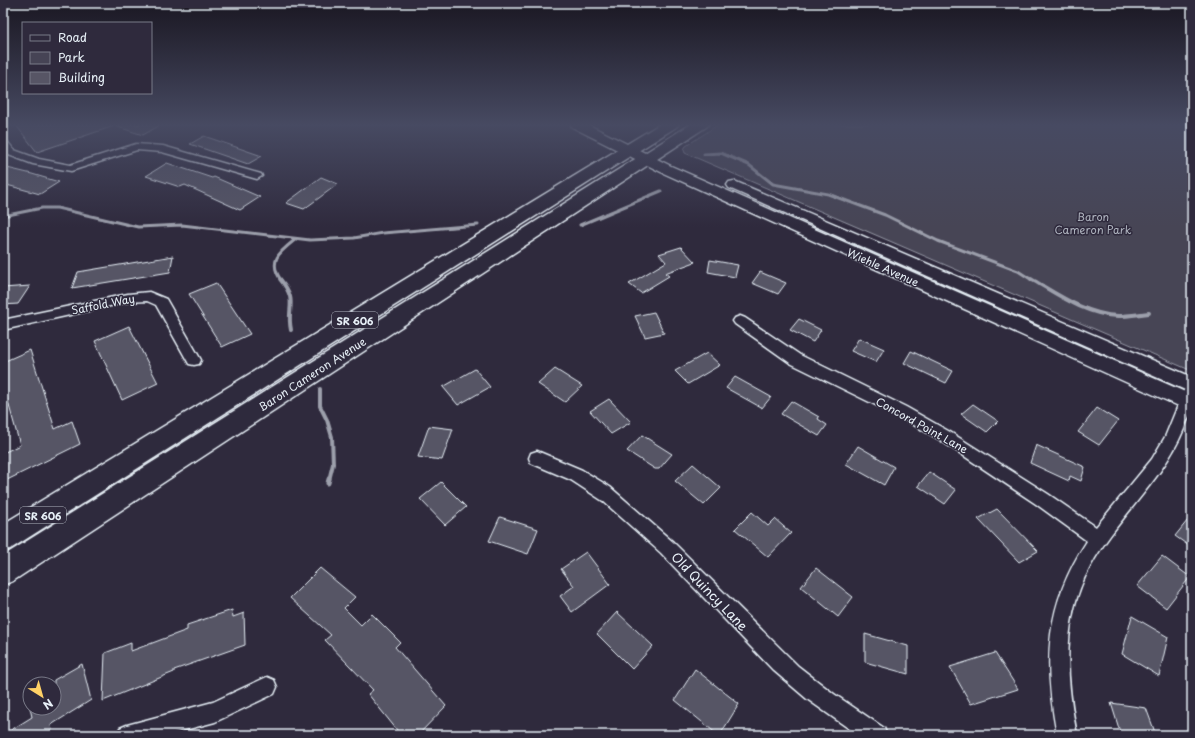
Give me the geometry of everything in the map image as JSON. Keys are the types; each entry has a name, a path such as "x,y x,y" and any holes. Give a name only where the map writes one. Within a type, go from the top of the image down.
{"main road":[{"name":"Baron Cameron Avenue","path":"3,539 632,158"},
{"name":"Baron Cameron Avenue","path":"3,572 633,158"},
{"name":"Wiehle Avenue","path":"661,158 1191,395"}],"street":[{"path":"27,158 37,162 71,168 101,158"},
{"path":"198,158 257,176"},
{"name":"Saffold Way","path":"3,325 128,298 149,296 161,302 194,360"},
{"name":"Concord Point Lane","path":"740,322 795,359 901,411 945,436 1042,499 1098,538"},
{"path":"1067,735 1062,712 1057,673 1058,638 1064,608 1076,577 1098,538 1146,480 1165,452 1191,395"},
{"name":"Old Quincy Lane","path":"537,458 560,467 590,482 614,501 647,528 668,548 780,662 803,683 854,721 877,735"},
{"path":"127,735 215,712 267,687"}],"green space":[{"name":"Baron Cameron Park","path":"698,158 1192,158 1192,371"}],"building":[{"path":"232,158 258,158 248,164"},
{"path":"167,163 212,178 214,177 260,197 240,210 185,185 180,187 146,176"},
{"path":"3,167 59,182 40,194 3,184"},
{"path":"321,177 338,184 304,209 286,203"},
{"path":"681,247 695,262 665,273 669,276 641,293 629,284 666,262 659,254"},
{"path":"173,256 170,272 72,288 78,272"},
{"path":"710,260 738,265 735,277 708,272"},
{"path":"760,272 786,283 778,294 752,283"},
{"path":"216,283 250,334 222,347 189,294"},
{"path":"30,286 18,304 3,305 3,288"},
{"path":"654,312 664,333 645,337 635,316"},
{"path":"799,319 821,330 813,342 790,330"},
{"path":"129,326 158,383 122,400 95,341"},
{"path":"859,338 884,349 876,362 851,351"},
{"path":"30,350 55,429 72,421 80,444 3,482 3,453 20,445 3,384 3,362"},
{"path":"911,351 953,371 946,383 904,363"},
{"path":"707,353 720,365 688,384 675,371"},
{"path":"475,369 490,387 458,405 443,387"},
{"path":"555,369 582,386 565,402 538,384"},
{"path":"735,377 771,397 762,408 726,388"},
{"path":"609,399 631,422 611,434 590,411"},
{"path":"791,401 819,417 818,419 827,425 819,436 781,414"},
{"path":"973,404 998,421 987,432 961,414"},
{"path":"1097,408 1118,421 1099,445 1078,432"},
{"path":"429,426 453,429 442,460 418,457"},
{"path":"642,435 672,454 659,469 655,469 627,451"},
{"path":"1036,445 1085,467 1081,481 1070,476 1069,481 1030,463"},
{"path":"858,446 894,467 884,485 846,464"},
{"path":"693,464 721,488 704,505 675,481"},
{"path":"929,472 956,490 945,504 918,486"},
{"path":"441,482 466,507 445,525 420,499"},
{"path":"997,509 1038,551 1019,562 978,519"},
{"path":"752,512 768,526 775,519 791,533 768,557 735,529"},
{"path":"1192,515 1192,548 1175,536"},
{"path":"500,517 538,529 528,554 489,541"},
{"path":"586,552 610,584 572,612 560,596 574,586 561,569"},
{"path":"1162,556 1190,577 1166,608 1137,586"},
{"path":"320,568 355,597 344,608 361,625 372,614 400,642 395,647 446,706 418,735 401,735 368,694 373,690 325,640 331,635 290,598"},
{"path":"816,568 853,597 838,617 801,587"},
{"path":"232,610 233,617 244,613 245,645 174,670 174,672 103,701 105,653 131,643 131,651 187,630 187,625"},
{"path":"617,612 653,646 632,669 597,634"},
{"path":"1132,616 1168,637 1159,676 1122,654"},
{"path":"865,634 908,646 908,674 865,662"},
{"path":"995,653 1018,689 971,704 950,667"},
{"path":"82,664 91,700 51,725 52,730 44,735 3,735 32,716 62,716 61,676"},
{"path":"695,669 739,704 720,735 718,735 675,700"},
{"path":"1111,703 1146,708 1156,735 1121,735"}],"waterway":[{"path":"734,158 749,165 773,184 828,194 885,215 938,241 1018,271 1032,280"},
{"path":"580,225 661,191"},
{"path":"3,216 42,208 57,208 138,227 182,225 310,240 354,238 383,233 478,225"},
{"path":"281,280 275,267 276,261 281,252 296,239"},
{"path":"280,279 286,287 291,299 291,330"},
{"path":"1031,279 1072,303 1095,312 1118,316 1149,313"},
{"path":"320,389 320,406 327,420 332,437 333,464 329,480"},
{"path":"328,483 329,479"}]}
